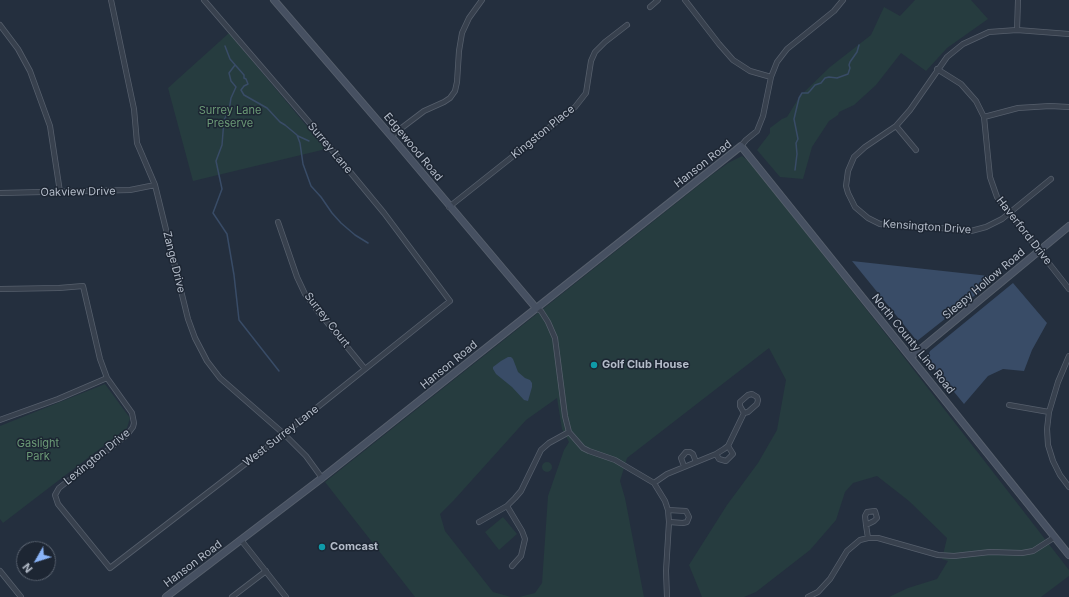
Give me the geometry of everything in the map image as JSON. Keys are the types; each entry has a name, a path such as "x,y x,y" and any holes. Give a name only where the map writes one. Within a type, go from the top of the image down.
{"street":[{"name":"Zange Drive","path":"111,0 134,109 137,143 155,185 188,319 199,346 207,361 220,378 284,434 306,456 322,478"},
{"name":"Surrey Lane","path":"204,0 303,115 384,213 450,301"},
{"name":"Edgewood Road","path":"274,0 536,308"},
{"path":"391,136 424,111 450,98 455,91 462,33 469,18 482,0"},
{"path":"650,7 658,0"},
{"path":"685,0 733,60 750,71 770,77"},
{"path":"741,146 757,131 763,116 770,77 777,62 788,49 834,11 843,0"},
{"path":"1017,30 1018,0"},
{"path":"0,25 18,49 30,71 50,126 60,192"},
{"name":"Kingston Place","path":"449,207 576,107 586,93 591,61 594,52 628,25"},
{"name":"Kensington Drive","path":"1051,179 1010,214 986,228 977,231 966,231 920,226 887,226 873,221 862,214 855,207 848,194 846,178 849,167 858,153 896,126 910,110 947,57 963,44 989,32 1017,30 1069,34"},
{"name":"Haverford Drive","path":"938,69 961,84 976,101 984,118 990,177 997,197 1069,288"},
{"path":"984,118 1018,108 1050,106 1069,107"},
{"path":"896,126 916,150"},
{"name":"Hanson Road","path":"166,597 322,478 741,146"},
{"name":"North County Line Road","path":"741,146 1069,555"},
{"name":"Oakview Drive","path":"0,193 130,190 155,185"},
{"name":"Surrey Court","path":"278,222 297,277 305,294 365,369"},
{"name":"Sleepy Hollow Road","path":"911,357 1069,226"},
{"name":"Lexington Drive","path":"0,289 83,286 100,359 107,378 132,413 134,418 133,427 127,435 59,488 55,495 58,504 110,568"},
{"name":"West Surrey Lane","path":"110,568 284,434 450,301"},
{"path":"536,308 541,311 556,338 565,416 569,432 583,448 615,460 654,482 661,491 668,510 669,522 666,571 667,597"},
{"path":"1069,356 1058,382 1049,412 1047,437 1050,453 1056,468 1069,487"},
{"path":"0,420 58,399 107,378"},
{"path":"654,482 684,466 716,454 728,446 744,413 748,412 757,404 757,397 752,394 748,395 740,402 740,406 744,413"},
{"path":"1009,405 1049,412"},
{"path":"479,522 507,506 520,491 541,450 549,443 569,432"},
{"path":"716,454 719,459 726,461 733,454 728,446"},
{"path":"684,466 681,458 686,452 693,454 696,462"},
{"path":"507,506 522,530 525,539 521,556 512,566"},
{"path":"668,510 686,511 689,517 687,522 684,524 669,522"},
{"path":"866,525 868,538"},
{"path":"808,597 818,592 830,579 846,551 860,540 868,538 878,538 938,555 954,556 990,552 1022,553 1033,551 1055,537"},
{"path":"241,540 286,597"},
{"path":"0,571 21,597"},
{"path":"232,597 266,571"}],"green space":[{"path":"915,0 971,0 988,19 947,48 926,71 901,53 876,85 854,105 839,112 838,115 829,121 812,147 803,179 780,177 757,150 770,133 770,128 787,117 800,96 830,67 871,35 884,7 900,16"},
{"name":"Surrey Lane Preserve","path":"229,33 326,149 193,181 168,88"},
{"path":"742,156 750,162 896,347 1069,570 1069,576 1041,597 889,597 908,588 937,579 948,561 942,559 947,538 909,501 877,476 853,483 845,492 836,520 810,550 756,592 744,597 702,597 689,565 727,505 758,463 777,430 786,380 769,348 627,458 620,481 625,498 644,597 519,597 535,593 542,583 548,496 564,450 569,442 562,429 557,398 526,420 440,514 445,531 493,592 511,597 415,597 325,482 713,174 728,163"},
{"name":"Gaslight Park","path":"105,384 130,418 127,428 3,523 0,519 0,426"},
{"path":"545,462 549,462 552,467 549,472 545,472 542,469 542,465"},
{"path":"503,517 517,534 499,550 485,532"}],"water":[{"path":"852,261 998,277 917,341"},
{"path":"1013,283 1047,323 1032,350 1024,371 1003,369 988,376 964,404 927,359 930,351"},
{"path":"508,357 513,359 518,372 532,383 528,401 524,400 512,387 496,374 493,369 493,367"}],"waterway":[{"path":"795,170 797,154 796,143 798,139 794,119 799,98 802,93 808,93 815,85 821,83 825,78 837,78 848,74 850,62 857,52 859,45"},
{"path":"225,46 230,59 244,75 244,78 248,84 241,90 244,95 267,108 280,122 297,135 300,143 303,164 311,186 341,223 355,235 368,243"},
{"path":"235,65 229,73 231,81 236,87 231,98 229,111 224,120 222,145 216,161 222,189 213,213 227,234 234,275 239,320 279,371"},
{"path":"298,136 309,141"}],"place":[{"name":"Golf Club House","path":"594,365"},
{"name":"Comcast","path":"322,547"}]}
